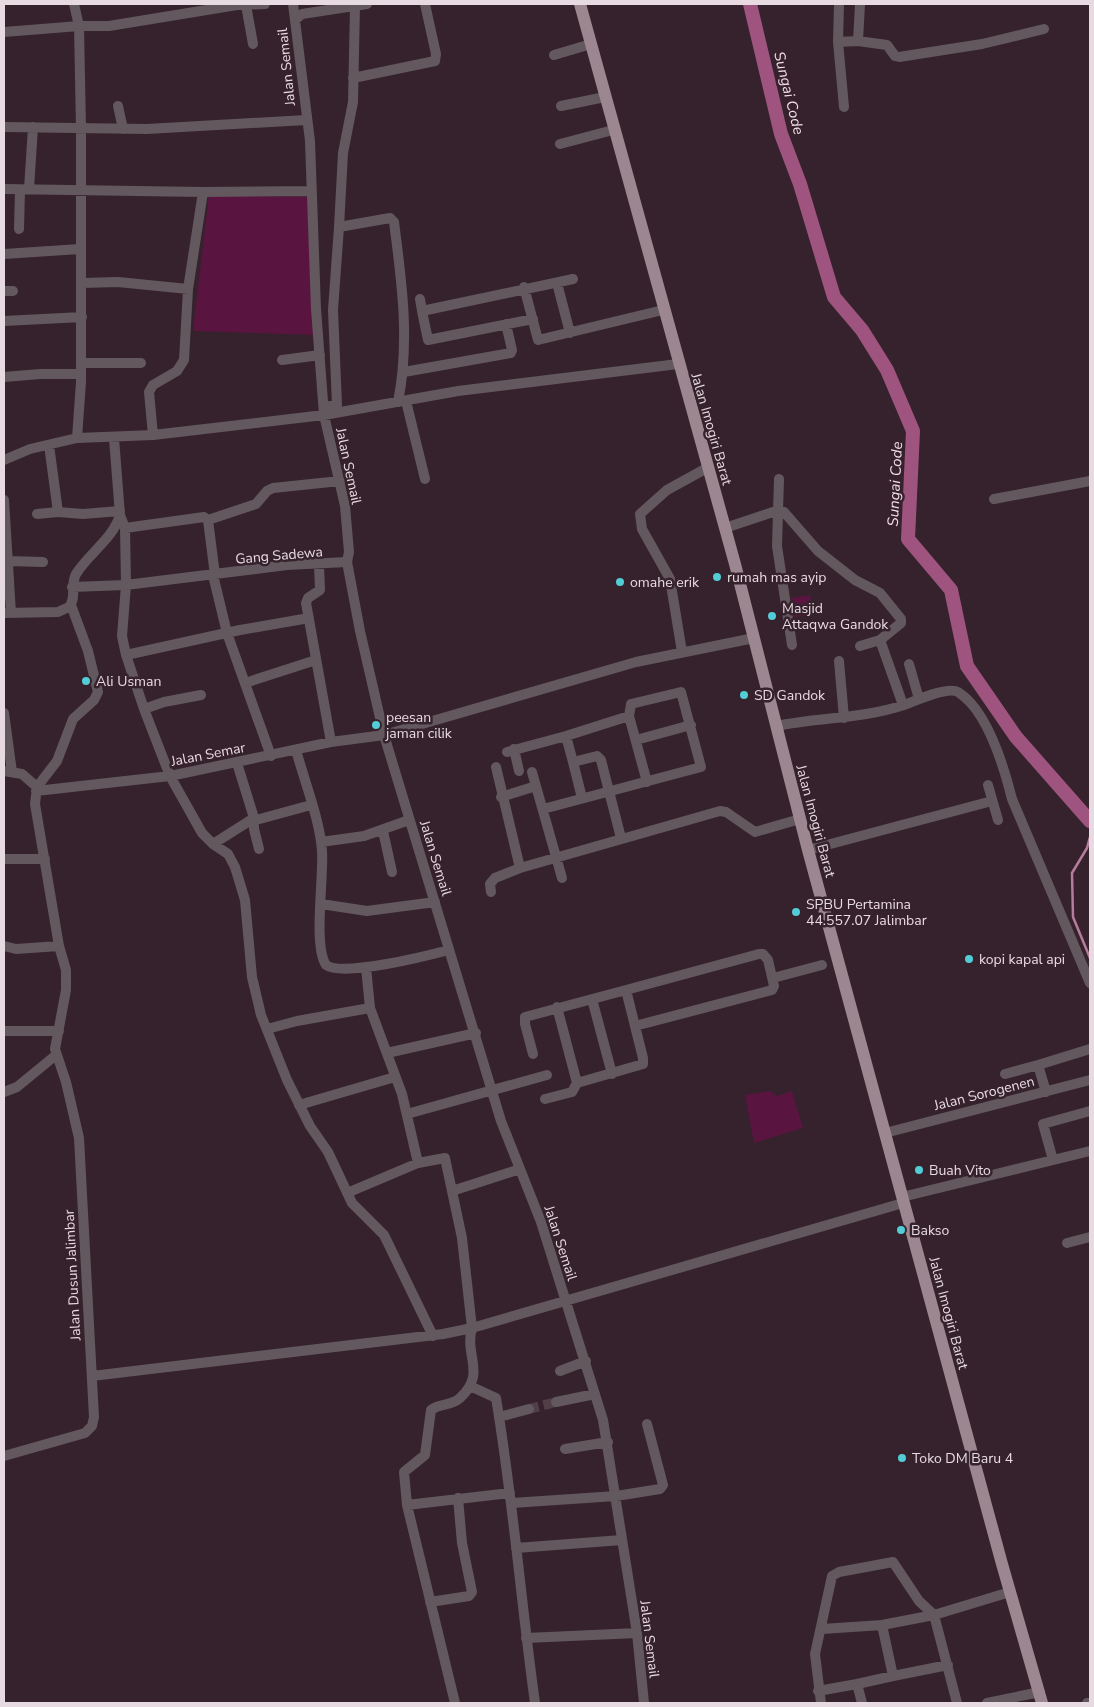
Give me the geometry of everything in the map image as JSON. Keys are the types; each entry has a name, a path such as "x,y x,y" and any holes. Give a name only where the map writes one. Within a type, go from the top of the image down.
{"main road":[{"name":"Jalan Imogiri Barat","path":"580,4 613,130 754,638 808,850 829,963 884,1133 1010,1592 1041,1697"}],"street":[{"path":"74,4 79,26 81,129 80,249 82,368 77,438"},
{"path":"4,32 79,26 109,26 240,5 265,4"},
{"path":"298,17 341,6 368,4"},
{"path":"353,78 435,61 436,54 425,4"},
{"path":"839,4 838,42 844,107"},
{"path":"858,41 860,4"},
{"path":"240,5 253,44"},
{"name":"Jalan Semail","path":"293,5 298,17 306,120 310,141 316,309 324,411 346,516 349,552 347,562 360,631 384,735 476,1033 500,1121 541,1222 586,1361 608,1442 637,1633 644,1703"},
{"path":"324,411 337,405 333,310 343,153 351,115 355,6"},
{"path":"838,42 858,41 887,46 895,56 899,57 982,44 1044,29"},
{"path":"554,55 591,44"},
{"path":"562,106 605,97"},
{"path":"118,106 124,129"},
{"path":"4,126 124,129 306,120"},
{"path":"19,229 33,128"},
{"path":"560,144 613,130"},
{"path":"4,189 203,192 311,191"},
{"path":"153,435 149,392 153,385 171,376 182,366 185,348 188,288 203,192"},
{"path":"339,227 390,218 393,220 404,300 402,402 425,479"},
{"path":"4,254 80,249"},
{"path":"422,310 524,287 573,279"},
{"path":"82,283 118,282 188,288"},
{"path":"557,283 570,333"},
{"path":"524,287 538,340 663,310"},
{"path":"420,299 428,340 533,319"},
{"path":"316,309 333,310"},
{"path":"4,321 82,318"},
{"path":"404,372 511,353 506,324"},
{"path":"282,360 320,360 334,364"},
{"path":"4,377 141,363"},
{"path":"4,460 49,444 77,438 153,435 402,402 458,391 678,364"},
{"path":"114,438 126,585 122,626 126,655 144,709 170,776 202,833 213,844 228,854 235,867 245,900 252,976 261,1015 275,1055 310,1126 328,1152 352,1203 384,1236 410,1284 433,1336"},
{"path":"49,444 58,512"},
{"path":"682,652 674,593 664,568 642,529 640,514 660,496 707,468"},
{"path":"779,479 776,511 778,555 792,645"},
{"path":"37,514 58,512 122,519 200,517 208,520 256,504 267,491 273,488 340,481"},
{"path":"994,499 1090,481"},
{"path":"4,500 8,561 7,613 58,612 72,605"},
{"path":"725,528 776,511 784,512 818,551 855,580 876,590 901,619 901,623 880,640 860,646"},
{"path":"4,713 8,772 22,774 36,789 57,761 73,719 94,700 98,692 88,651 72,605 72,587 76,574 122,519"},
{"path":"208,520 214,575 227,632 271,756"},
{"path":"8,561 43,562"},
{"name":"Gang Sadewa","path":"72,587 126,585 287,565 318,565 347,562"},
{"path":"318,565 320,590 308,598 306,603 331,742"},
{"path":"126,655 227,632 309,618"},
{"name":"Jalan Semar","path":"36,789 170,776 331,742 384,735 636,662 754,638"},
{"path":"880,640 903,705"},
{"path":"245,683 316,660"},
{"path":"839,660 844,718"},
{"path":"909,664 920,699"},
{"path":"776,726 886,711 948,690 956,690 971,705 983,722 1004,769 1012,799 1090,983"},
{"path":"543,809 647,782 701,767 691,725 680,691 631,704 629,716 647,782"},
{"path":"144,709 164,702 201,695"},
{"path":"519,771 511,750 566,736 629,716"},
{"path":"636,740 691,725"},
{"path":"566,736 582,798"},
{"path":"296,750 320,842 321,955 326,965 335,969 366,967 412,960 449,950"},
{"path":"573,762 599,757 621,838"},
{"path":"237,763 254,819 254,829 259,849"},
{"path":"496,767 501,796 520,868"},
{"path":"532,772 562,878"},
{"path":"988,785 998,820"},
{"path":"501,796 536,786"},
{"name":"Jalan Dusun Jalimbar","path":"4,1456 89,1431 94,1417 79,1138 66,1082 56,1055 66,990 66,970 59,946 35,804 36,789"},
{"path":"808,850 992,801"},
{"path":"213,844 254,819 258,821 311,805"},
{"path":"491,892 490,884 495,878 520,868 556,856 720,811 726,812 755,832 800,819"},
{"path":"320,842 350,839 383,830 409,820"},
{"path":"383,830 392,872"},
{"path":"4,859 45,859"},
{"path":"321,904 368,911 435,902"},
{"path":"4,946 25,949 59,946"},
{"path":"533,1054 525,1017 759,954 764,954 767,958 774,986 772,990 635,1026"},
{"path":"772,978 829,963"},
{"path":"366,967 370,1008 407,1114 418,1163"},
{"path":"577,1083 643,1064 644,1058 626,990"},
{"path":"592,999 612,1074"},
{"path":"267,1029 297,1020 370,1008"},
{"path":"545,1099 572,1092 577,1083 558,1008"},
{"path":"4,1031 59,1030"},
{"path":"387,1053 476,1033"},
{"path":"1005,1074 1090,1049"},
{"path":"4,1092 17,1087 56,1055"},
{"path":"1038,1065 1046,1092"},
{"path":"407,1114 548,1075"},
{"path":"299,1105 395,1077"},
{"name":"Jalan Sorogenen","path":"884,1133 1090,1080"},
{"path":"1053,1160 1043,1124 1090,1110"},
{"path":"92,1376 433,1336 472,1328 903,1200 1090,1151"},
{"path":"347,1193 418,1163 444,1158 462,1238 472,1328 469,1339 475,1376 470,1386 458,1400 431,1410 425,1456 404,1472 406,1504 455,1703"},
{"path":"452,1192 520,1169"},
{"path":"1066,1243 1090,1237"},
{"path":"560,1371 586,1361"},
{"path":"470,1386 494,1396 499,1417 511,1498 535,1703"},
{"path":"556,1402 595,1394"},
{"path":"499,1417 530,1409"},
{"path":"406,1504 458,1498 616,1496 658,1490 663,1487 647,1424"},
{"path":"565,1449 608,1442"},
{"path":"430,1602 469,1596 472,1592 462,1543 458,1498"},
{"path":"516,1548 622,1540"},
{"path":"821,1703 818,1691 815,1654 822,1629 832,1576 838,1572 894,1562 919,1601 934,1616 957,1703"},
{"path":"822,1629 882,1625 934,1616 1010,1592"},
{"path":"882,1625 893,1676"},
{"path":"526,1638 637,1633"},
{"path":"818,1691 948,1665"},
{"path":"857,1684 862,1703"},
{"path":"987,1703 1041,1697"}],"shaded area":[{"path":"209,195 307,197 313,335 193,331"},
{"path":"810,595 814,615 793,617 791,598"},
{"path":"770,1091 777,1096 792,1091 803,1128 754,1143 745,1095"}],"waterway":[{"name":"Sungai Code","path":"750,4 781,134 800,184 834,297 862,330 887,370 913,431 908,539 951,590 967,666 1016,737 1090,821"},
{"path":"1090,837 1087,848 1072,873 1073,917 1090,958"}],"tunnel":[{"path":"529,1409 556,1402"}],"place":[{"name":"rumah mas ayip","path":"717,577"},
{"name":"omahe erik","path":"620,582"},
{"name":"Masjid Attaqwa Gandok","path":"772,616"},
{"name":"Ali Usman","path":"86,681"},
{"name":"SD Gandok","path":"744,695"},
{"name":"peesan jaman cilik","path":"376,725"},
{"name":"SPBU Pertamina 44.557.07 Jalimbar","path":"796,912"},
{"name":"kopi kapal api","path":"969,959"},
{"name":"Buah Vito","path":"919,1170"},
{"name":"Bakso","path":"901,1230"},
{"name":"Toko DM Baru 4","path":"902,1458"}]}
